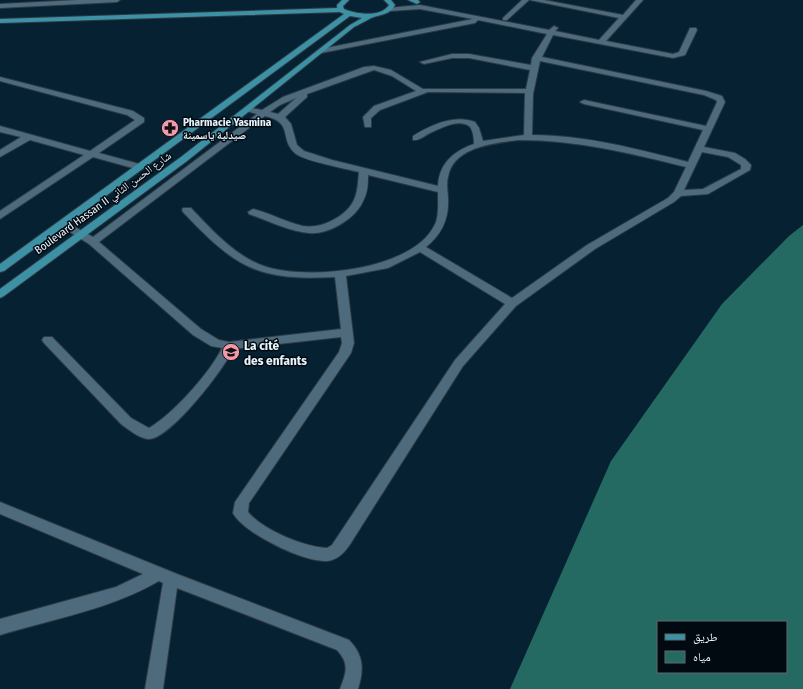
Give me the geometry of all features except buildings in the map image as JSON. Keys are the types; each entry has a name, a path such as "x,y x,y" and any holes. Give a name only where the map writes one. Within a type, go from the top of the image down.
{"main road":[{"path":"344,1 340,5 345,11"},
{"path":"0,14 344,1"},
{"path":"0,21 297,11 345,11 372,15 389,4"},
{"path":"297,11 326,23"},
{"name":"Boulevard Hassan II شارع الحسن الثاني","path":"0,269 140,167 326,23 345,11"},
{"name":"Boulevard Hassan II شارع الحسن الثاني","path":"0,294 249,109 352,26 372,15"}],"street":[{"path":"0,6 117,0"},
{"path":"505,19 526,0"},
{"path":"533,0 625,17"},
{"path":"604,40 640,0"},
{"path":"389,4 414,1 505,19 552,31"},
{"path":"389,4 420,7 604,40 673,56 679,55 683,52 693,30"},
{"path":"321,51 482,19"},
{"path":"528,137 527,113 533,68 536,58 552,31"},
{"path":"424,62 452,56 469,56 533,68"},
{"path":"340,273 348,343 345,352 240,507 242,517 256,529 308,552 320,554 332,554 343,544 459,363 512,303 591,247 660,207 678,193 721,102 715,96 536,58"},
{"path":"93,242 278,103 367,69 375,68 384,70 421,91"},
{"path":"0,79 130,113 140,118 140,122 0,216"},
{"path":"368,125 368,117 377,108 421,91 438,89 530,91"},
{"path":"280,117 309,90"},
{"path":"584,102 709,129"},
{"path":"249,109 280,117 287,124 293,146 301,153 329,162 442,190"},
{"path":"416,138 435,126 466,122 473,125 476,129 479,145"},
{"path":"0,129 140,167"},
{"path":"0,154 28,137"},
{"path":"187,210 238,256 259,268 300,274 340,273 384,266 405,257 420,248 435,233 442,219 444,204 441,180 450,162 458,155 479,145 493,141 528,137 563,140 610,146 691,166"},
{"path":"678,193 705,192 745,170 746,165 743,160 700,149"},
{"path":"254,212 302,228 321,229 340,219 357,204 360,198 364,171"},
{"path":"62,224 93,242 197,332 215,343 229,346 347,332"},
{"path":"420,248 512,303"},
{"path":"48,340 126,421 135,428 149,434 158,430 214,372 229,346"},
{"path":"0,508 165,576 343,644 353,656 355,670 349,689"},
{"path":"0,627 118,594 165,576"},
{"path":"154,689 165,576"}],"water":[{"path":"803,225 803,689 510,689 611,461 722,304 789,236"}],"place":[{"name":"Pharmacie Yasmina صيدلية ياسمينة","path":"170,128"},
{"name":"La cité des enfants","path":"231,352"}]}
